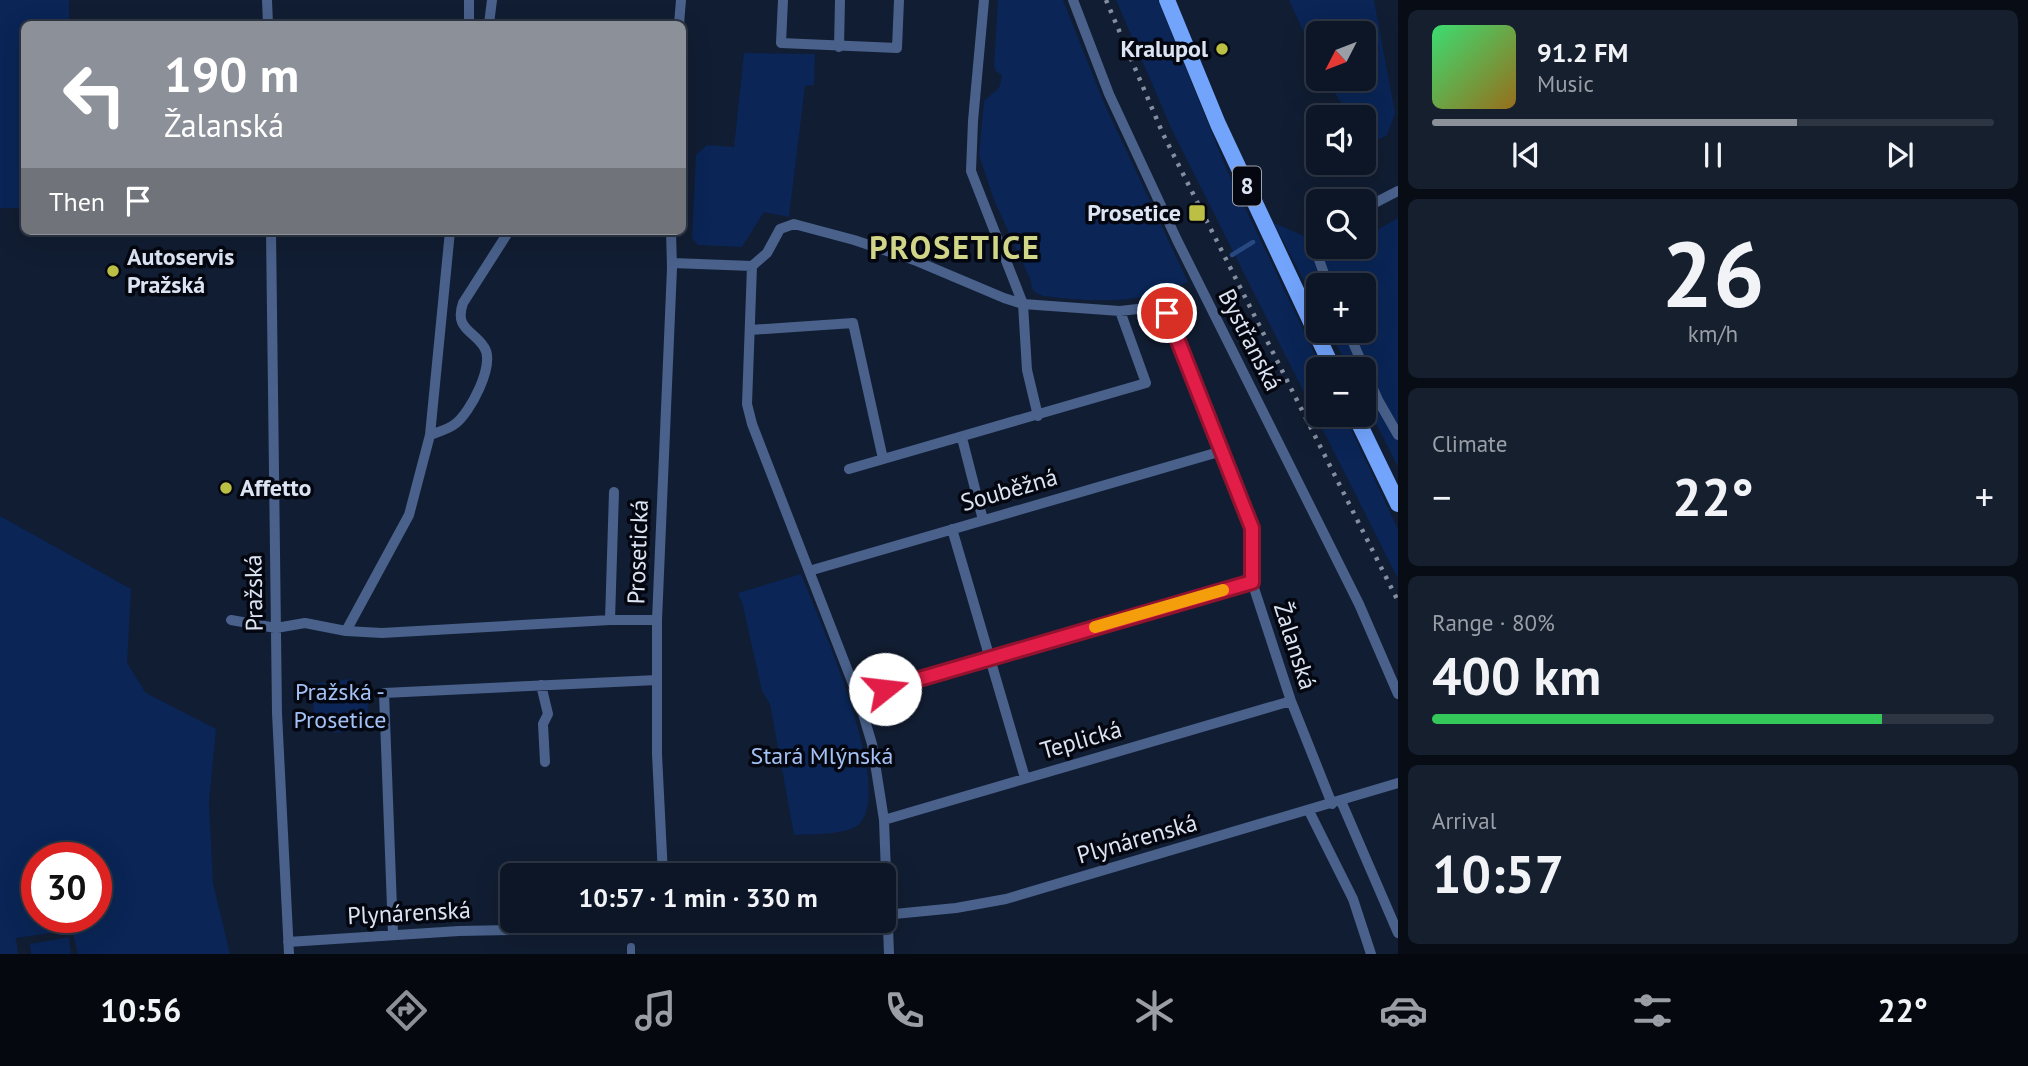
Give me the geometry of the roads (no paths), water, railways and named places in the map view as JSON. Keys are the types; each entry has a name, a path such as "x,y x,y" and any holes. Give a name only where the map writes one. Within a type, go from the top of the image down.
{"main road":[{"name":"8","path":"1167,0 1218,124 1327,357"},
{"path":"1361,427 1398,504"}],"street":[{"path":"267,0 268,21"},
{"path":"469,0 469,21"},
{"path":"489,21 492,0"},
{"path":"679,21 681,0"},
{"path":"783,0 781,43 897,48 899,0"},
{"path":"839,47 840,0"},
{"path":"984,0 971,171 1023,304 1027,370 1038,416"},
{"name":"Bystřanská","path":"1073,0 1109,94 1177,240 1349,582 1398,694"},
{"path":"1376,202 1398,191"},
{"path":"672,263 752,266 767,253 780,229 794,224 902,256 1023,304 1120,311 1146,383 849,469"},
{"name":"Pražská","path":"271,235 276,628 289,954"},
{"path":"346,631 409,515 430,435 450,235"},
{"path":"430,435 454,425 469,408 486,373 489,361 485,348 467,330 460,312 506,235"},
{"name":"Prosetická","path":"662,863 657,754 657,620 671,235"},
{"path":"752,266 747,404 752,424 858,697 872,744 884,820 884,863"},
{"name":"Žalanská","path":"1120,311 1155,307 1167,313 1252,528 1252,582 1291,701 1398,933"},
{"path":"750,330 853,323 883,459"},
{"path":"1353,343 1378,400 1398,435"},
{"path":"962,438 983,520"},
{"name":"Souběžná","path":"809,571 1222,451"},
{"path":"610,620 614,492"},
{"path":"952,529 1024,778"},
{"path":"858,697 1252,582"},
{"path":"231,620 276,628 306,623 346,631 382,633 610,620 657,620"},
{"path":"393,934 384,693 657,680"},
{"path":"541,685 548,714 543,724 545,762"},
{"name":"Teplická","path":"884,820 1291,701"},
{"name":"Plynárenská","path":"896,914 956,908 1006,899 1398,783"},
{"path":"1309,811 1353,899 1371,954"},
{"name":"Plynárenská","path":"288,942 500,930"},
{"path":"887,933 889,954"}],"waterway":[{"path":"1232,255 1253,242"}],"railway":[{"path":"1106,0 1163,134 1398,601"}],"place":[{"name":"Kralupol","path":"1222,49"},
{"name":"Prosetice","path":"1197,213"},
{"name":"Autoservis Pražská","path":"113,271"},
{"name":"Affetto","path":"226,488"}],"district":[{"name":"PROSETICE","path":"955,248"}],"park label":[{"name":"Pražská - Prosetice","path":"340,706"},
{"name":"Stará Mlýnská","path":"822,756"}]}
